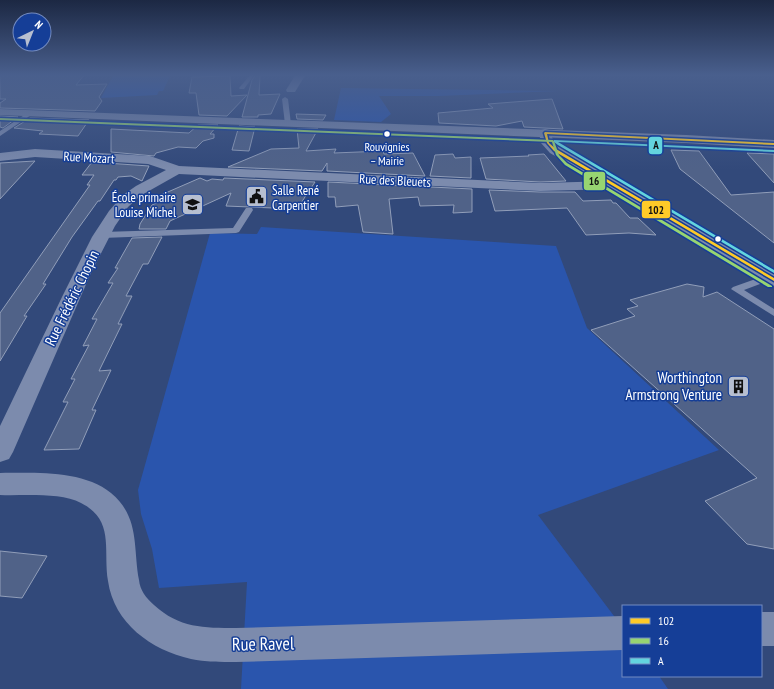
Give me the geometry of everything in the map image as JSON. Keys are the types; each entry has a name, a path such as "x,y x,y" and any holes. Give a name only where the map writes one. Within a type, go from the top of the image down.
{"main road":[{"path":"0,112 385,128 644,142 772,144"}],"street":[{"path":"552,136 551,148 772,279"},
{"name":"Rue Mozart","path":"0,157 20,154 34,154 143,160 157,162 177,170"},
{"name":"Rue des Bleuets","path":"177,170 552,187 614,185"},
{"name":"Rue Frédéric Chopin","path":"0,452 102,235 129,198 147,186 177,170"},
{"name":"Rue Ravel","path":"0,484 76,489 100,500 116,519 121,531 123,581 127,596 145,620 174,638 192,642 236,645 622,633"},
{"path":"762,629 774,629"}],"lane":[{"path":"286,106 288,124"},
{"path":"0,134 31,113"},
{"path":"102,235 236,230 249,210"},
{"path":"772,279 736,288 774,313"}],"shaded area":[{"path":"337,106 386,106 391,114 381,122 334,120"},
{"path":"261,227 556,246 587,328 719,450 538,515 622,627 622,677 660,677 668,689 241,689 247,582 159,588 152,549 141,514 138,490 210,233 257,234"}],"building":[{"path":"0,106 98,106 95,111 0,108"},
{"path":"198,106 236,106 227,116 199,115"},
{"path":"245,106 275,106 271,114 258,115 258,117 242,117"},
{"path":"491,106 555,106 563,129 524,127 522,121 496,126 439,123 438,113 493,108"},
{"path":"296,114 326,115 323,120 297,119"},
{"path":"0,116 18,117 3,128 0,127"},
{"path":"30,118 89,120 78,136 39,134 43,131 14,128"},
{"path":"198,125 218,125 210,134 214,134 214,138 203,141 196,148 178,147 156,153 154,156 111,152 111,129 189,133"},
{"path":"239,126 255,127 249,151 232,150"},
{"path":"297,129 318,129 306,151 336,149 334,153 383,151 384,154 413,153 425,176 327,171 327,163 322,171 228,167 271,149 299,148"},
{"path":"671,150 699,151 731,195 774,192 774,243 680,169"},
{"path":"747,153 774,154 774,183"},
{"path":"453,154 455,158 471,157 471,178 430,176 435,155"},
{"path":"544,154 566,181 540,182 486,179 480,158 529,156 528,155"},
{"path":"35,161 0,199 0,163"},
{"path":"92,162 149,166 142,181 131,176 118,177 114,180 72,237 43,284 46,284 24,316 27,316 0,361 0,313 90,185 87,185 94,175 82,175"},
{"path":"200,178 207,181 212,179 223,180 224,178 315,182 297,209 226,206 231,193 170,221 166,229 139,229 140,224 152,205 161,201 154,198"},
{"path":"328,182 472,189 472,212 453,213 454,205 420,206 418,197 389,199 393,234 363,232 358,205 336,207 335,197 328,197"},
{"path":"489,190 575,192 583,201 611,200 613,203 616,203 630,218 638,218 656,235 629,233 586,235 567,208 495,211"},
{"path":"162,237 148,264 143,264 126,296 132,296 118,324 122,324 99,371 111,370 92,410 96,410 79,449 44,450 68,402 63,402 75,379 71,379 89,345 83,346 97,319 92,319 113,283 108,283 118,268 115,268 132,238"},
{"path":"687,284 704,287 703,297 717,292 774,329 774,549 747,544 705,501 757,478 591,330 635,316 627,309 638,306 630,300"},
{"path":"0,551 47,556 22,598 0,596"}],"transit line":[{"name":"16","path":"0,119 553,141 558,155 566,164 770,286"},
{"name":"102","path":"545,133 548,143 555,150 774,280"},
{"name":"102","path":"545,133 774,144"},
{"name":"A","path":"774,151 555,141 774,272"}],"place":[{"name":"Rouvignies – Mairie","path":"387,134"},
{"name":"Salle René Carpentier","path":"256,197"},
{"name":"École primaire Louise Michel","path":"192,204"},
{"name":"Worthington Armstrong Venture","path":"738,387"}]}
